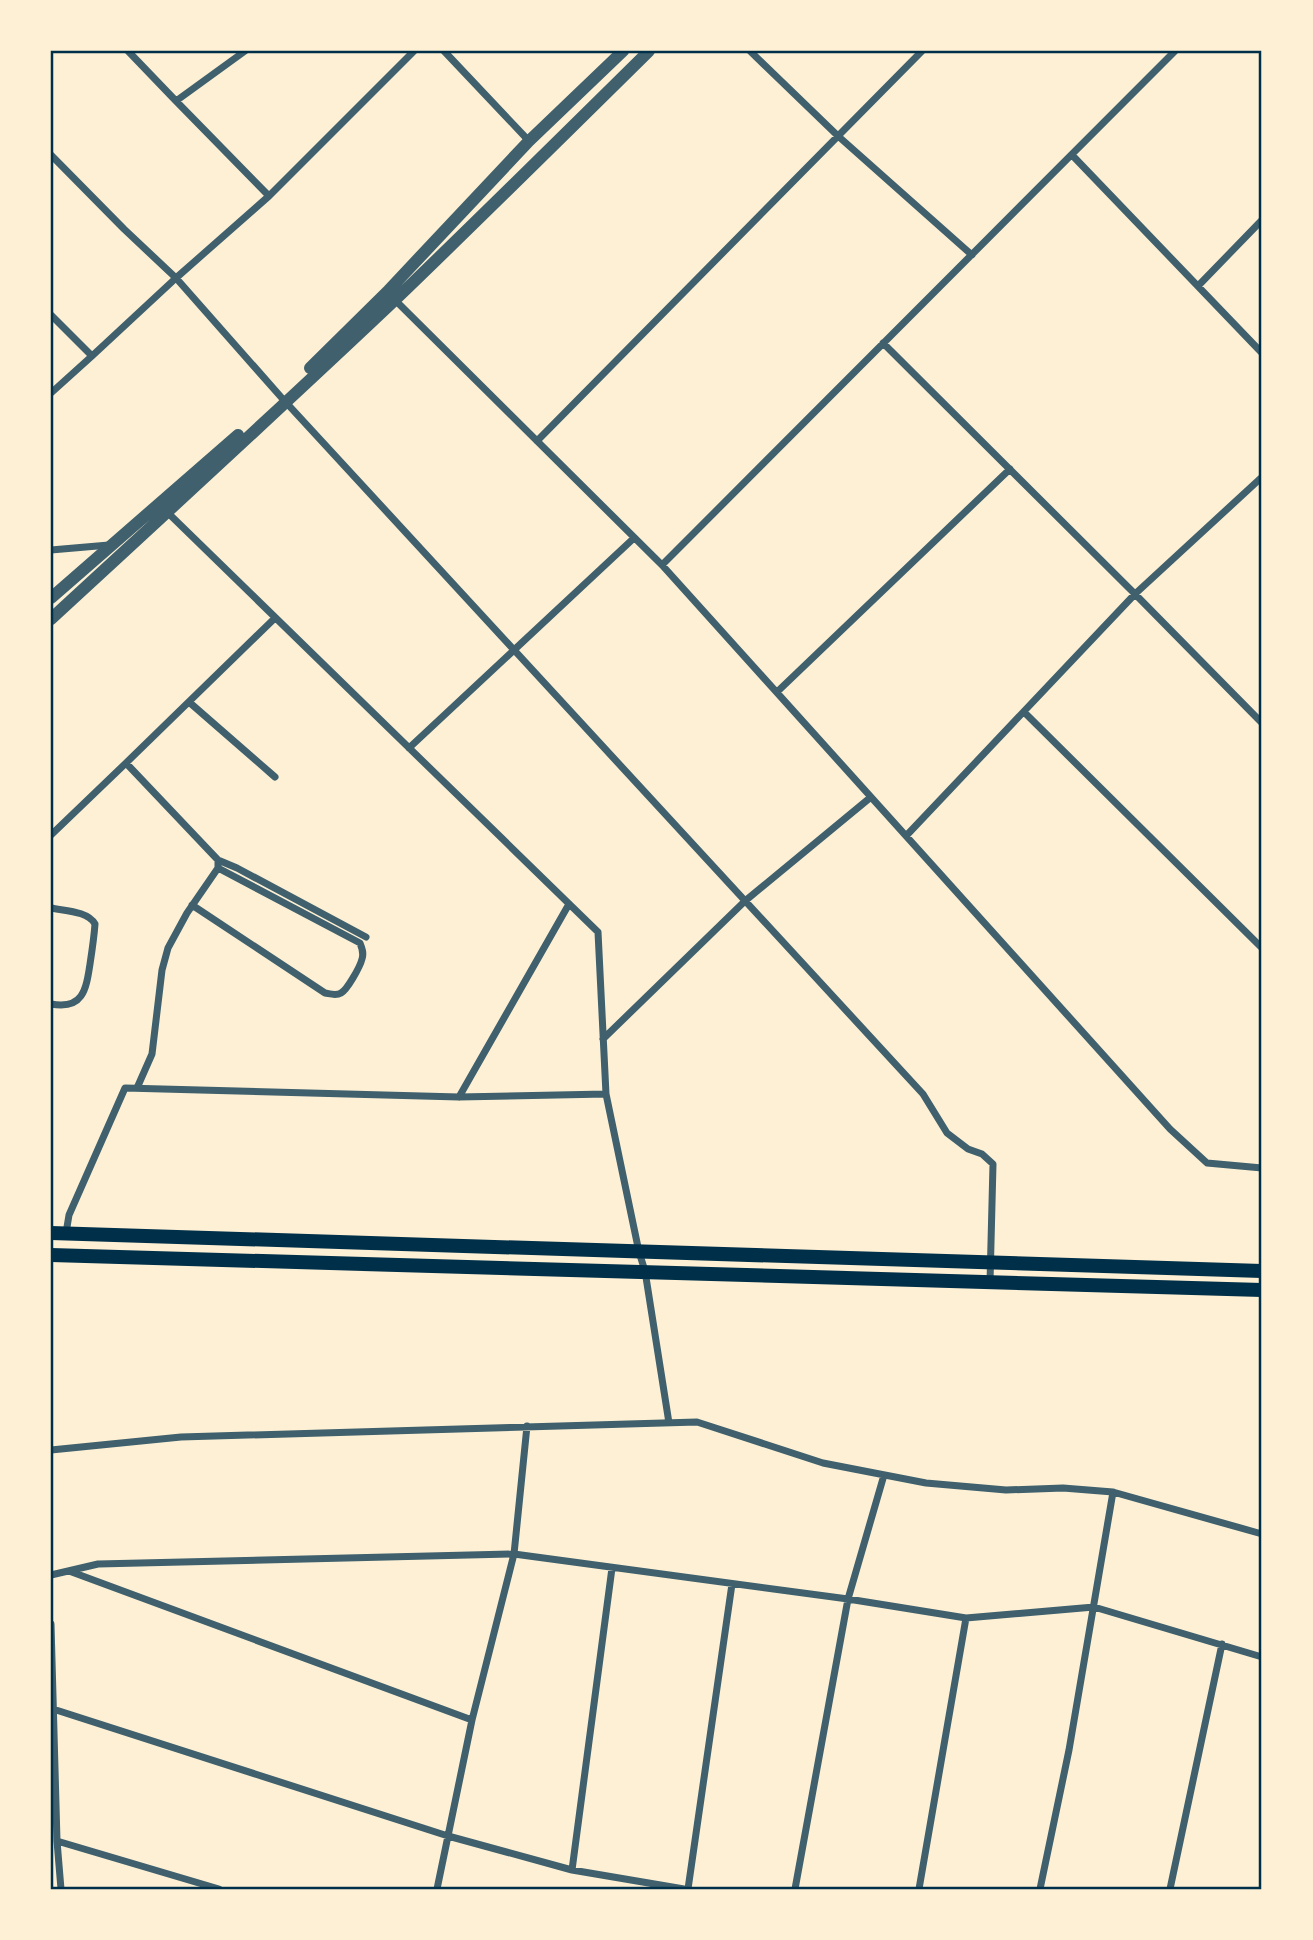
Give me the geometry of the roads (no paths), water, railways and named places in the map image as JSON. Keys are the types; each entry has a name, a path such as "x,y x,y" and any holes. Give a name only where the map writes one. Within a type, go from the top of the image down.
{"main road":[{"path":"51,1233 1262,1271"},
{"path":"51,1255 1262,1290"}],"street":[{"path":"128,51 269,196"},
{"path":"176,101 245,51"},
{"path":"51,393 269,196 414,51"},
{"path":"444,51 530,141"},
{"path":"391,296 530,141 623,51"},
{"path":"51,619 163,509 283,400 649,51"},
{"path":"750,51 838,136 972,255"},
{"path":"537,441 922,51"},
{"path":"662,565 1175,51"},
{"path":"51,155 176,278 283,400 923,1094 947,1133 968,1149 982,1154 993,1164 990,1282"},
{"path":"1072,155 1262,353"},
{"path":"1198,286 1262,220"},
{"path":"391,296 662,565 1170,1129 1208,1163 1262,1168"},
{"path":"51,315 92,356"},
{"path":"883,344 1262,723"},
{"path":"777,692 1010,469"},
{"path":"906,836 1135,594 1262,477"},
{"path":"51,598 114,544 163,509"},
{"path":"163,509 598,932 606,1094 645,1272 669,1423"},
{"path":"409,748 634,538"},
{"path":"51,550 114,544"},
{"path":"51,835 275,618"},
{"path":"189,702 275,778"},
{"path":"1024,712 1262,948"},
{"path":"125,763 218,864 360,943 363,950 362,960 343,993 325,993 192,905"},
{"path":"603,1039 746,901 871,797"},
{"path":"137,1088 152,1054 162,970 168,947 218,864"},
{"path":"218,864 237,868 366,937"},
{"path":"459,1097 569,904"},
{"path":"51,908 85,915 92,918 95,924 86,990 76,1002 65,1006 51,1004"},
{"path":"66,1233 69,1215 125,1088 459,1097 606,1094"},
{"path":"51,1450 181,1437 697,1422 823,1463 926,1483 1006,1490 1063,1488 1113,1492 1262,1534"},
{"path":"437,1889 472,1720 513,1555 527,1426"},
{"path":"795,1889 848,1600 884,1475"},
{"path":"1040,1889 1069,1750 1113,1492"},
{"path":"51,1575 98,1564 513,1555 966,1618 1094,1607 1262,1657"},
{"path":"572,1870 612,1568"},
{"path":"69,1571 472,1720"},
{"path":"53,1709 448,1836 572,1870 686,1889 732,1584"},
{"path":"919,1889 966,1618"},
{"path":"51,1624 57,1842 61,1889"},
{"path":"1170,1889 1222,1644"},
{"path":"57,1842 219,1889"}]}
